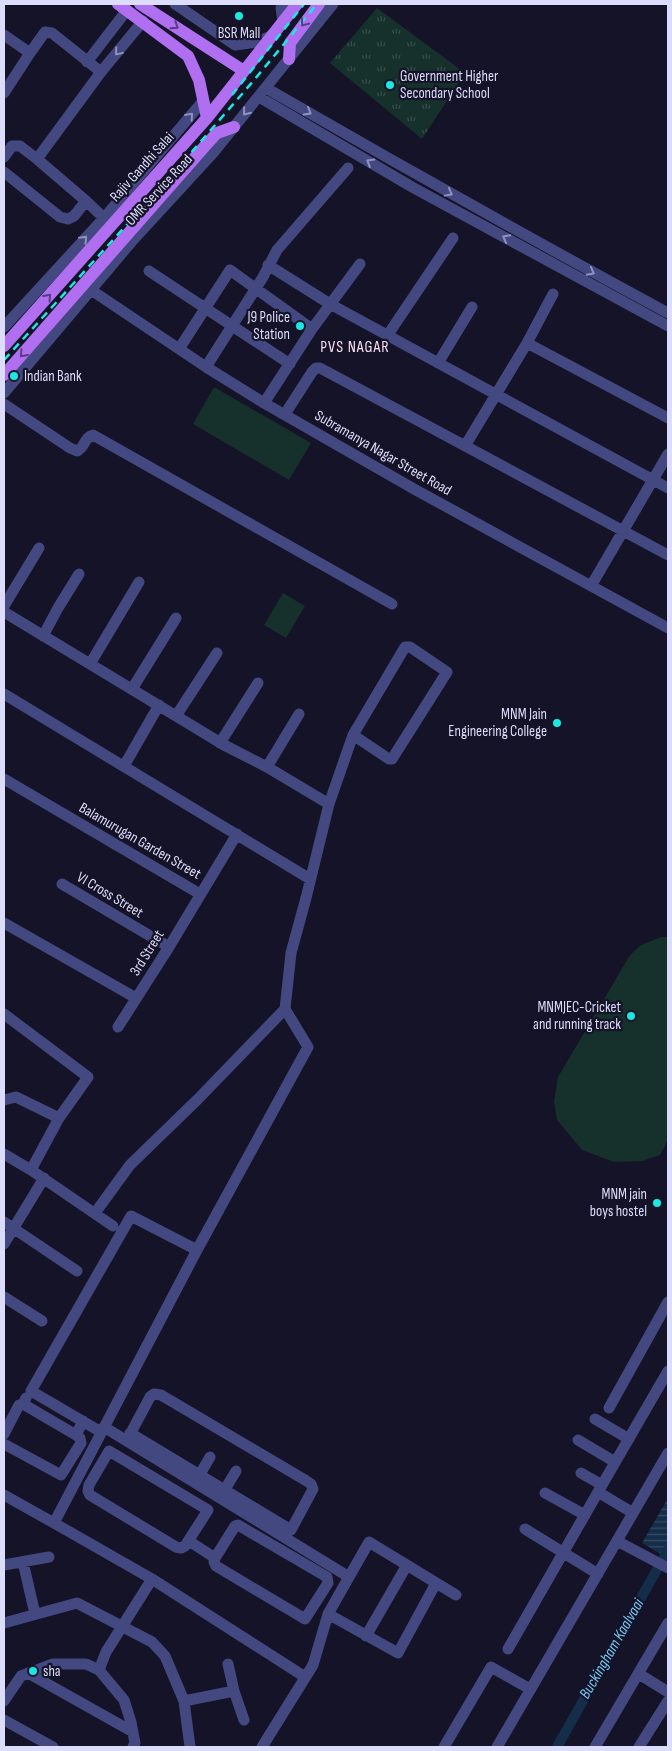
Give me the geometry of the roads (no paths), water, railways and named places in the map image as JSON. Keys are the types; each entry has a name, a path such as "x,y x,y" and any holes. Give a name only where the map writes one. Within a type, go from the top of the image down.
{"main road":[{"path":"140,4 244,71"},
{"name":"Rajiv Gandhi Salai","path":"4,346 207,118 297,4"},
{"path":"289,59 290,43 319,4"},
{"path":"122,7 188,56 199,80 207,118"},
{"path":"4,375 88,287 217,133 234,127"}],"street":[{"path":"175,4 235,45 257,42 273,35"},
{"path":"282,22 280,8 284,4"},
{"name":"OMR Service Road","path":"4,393 88,287 213,153 333,4"},
{"path":"87,62 118,21 122,7"},
{"path":"37,159 101,72 142,21"},
{"path":"4,93 45,32 52,33 101,72"},
{"path":"4,35 30,53"},
{"path":"266,88 391,161 668,313"},
{"path":"258,97 412,187 668,326"},
{"path":"4,327 104,218 203,100"},
{"path":"4,157 12,146 20,146 104,218"},
{"path":"206,368 256,290 277,250 348,168"},
{"path":"4,172 60,217 68,219 74,216 86,201"},
{"path":"387,336 453,238"},
{"path":"264,403 312,329 360,264"},
{"path":"268,265 330,304 387,336 668,488"},
{"path":"179,349 230,270 312,329"},
{"path":"149,271 290,364"},
{"name":"Subramanya Nagar Street Road","path":"88,287 206,368 264,403 414,489 668,628"},
{"path":"465,446 527,343 553,294"},
{"path":"438,363 472,307"},
{"path":"527,343 668,418"},
{"path":"285,414 312,372 316,368 320,368 668,555"},
{"path":"4,404 77,451 81,450 87,438 93,435 392,604"},
{"path":"591,586 668,454"},
{"path":"4,606 39,548"},
{"path":"43,636 80,574"},
{"path":"90,664 139,582"},
{"path":"4,612 220,743 267,766 329,804"},
{"path":"132,688 176,618"},
{"path":"54,1523 197,1250 308,1047 285,1009 291,953 329,804 353,735 405,647 410,646 447,672 392,759 389,759 353,735"},
{"path":"176,716 217,653"},
{"path":"220,743 258,683"},
{"path":"4,694 310,878"},
{"path":"124,766 159,705"},
{"path":"267,766 299,714"},
{"name":"Balamurugan Garden Street","path":"4,780 200,894 237,834"},
{"name":"VI Cross Street","path":"62,884 169,948"},
{"name":"3rd Street","path":"118,1027 169,948 200,894"},
{"path":"4,923 136,998"},
{"path":"95,1214 130,1165 198,1100 285,1009"},
{"path":"4,1014 88,1077 60,1118 31,1170"},
{"path":"4,1100 16,1097 60,1118"},
{"path":"4,1154 44,1178 113,1226"},
{"path":"4,1244 9,1226 44,1178"},
{"path":"4,1434 19,1405 23,1404 31,1391 131,1216 197,1250"},
{"path":"9,1226 77,1271"},
{"path":"4,1297 42,1321"},
{"path":"609,1408 668,1302"},
{"path":"508,1649 668,1371"},
{"path":"31,1391 83,1421 125,1436 197,1479 250,1516 288,1534"},
{"path":"236,1472 188,1541 181,1548 176,1548 90,1495 88,1491 89,1485 110,1451 125,1436 150,1397 154,1394 161,1395 311,1484 314,1489 288,1534"},
{"path":"4,1444 57,1475 61,1475 81,1443 80,1438 76,1435 23,1404"},
{"path":"595,1419 629,1439"},
{"path":"76,1435 83,1421"},
{"path":"578,1440 615,1462"},
{"path":"110,1451 208,1510"},
{"path":"497,1747 668,1453"},
{"path":"197,1479 210,1457"},
{"path":"581,1473 633,1513"},
{"path":"546,1493 585,1515"},
{"path":"4,1495 152,1579 305,1677"},
{"path":"220,1495 288,1534 330,1572"},
{"path":"243,1526 250,1516"},
{"path":"330,1572 328,1583 305,1619 216,1566 214,1562 235,1526 243,1526 330,1572 349,1577"},
{"path":"525,1529 598,1574"},
{"path":"188,1541 215,1558"},
{"path":"617,1541 668,1568"},
{"path":"262,1747 313,1665 328,1614 369,1542 456,1595"},
{"path":"4,1565 49,1557"},
{"path":"23,1562 35,1614"},
{"path":"366,1636 407,1565"},
{"path":"99,1670 106,1652 152,1579"},
{"path":"328,1614 398,1653 436,1583"},
{"path":"4,1623 77,1603 152,1642 166,1656 184,1701 190,1747"},
{"path":"595,1747 668,1623"},
{"path":"4,1701 21,1676 53,1664 86,1664 99,1670 124,1700 133,1732 135,1743 133,1747"},
{"path":"228,1664 234,1691 244,1720"},
{"path":"444,1747 491,1667 530,1689"},
{"path":"28,1673 133,1732"},
{"path":"639,1674 668,1692"},
{"path":"184,1701 234,1691"},
{"path":"640,1747 668,1701"},
{"path":"4,1720 53,1747"}],"water":[{"path":"668,1498 668,1558 642,1543"}],"waterway":[{"name":"Buckingham Kaalvaai","path":"557,1747 668,1550"}],"railway":[{"path":"232,95 304,4"},
{"path":"4,360 171,176 317,4"}],"place":[{"name":"BSR Mall","path":"239,16"},
{"name":"Government Higher Secondary School","path":"390,85"},
{"name":"J9 Police Station","path":"300,326"},
{"name":"Indian Bank","path":"14,376"},
{"name":"MNM Jain Engineering College","path":"557,723"},
{"name":"MNMJEC-Cricket and running track","path":"631,1016"},
{"name":"MNM jain boys hostel","path":"657,1203"},
{"name":"sha","path":"33,1671"}],"district":[{"name":"PVS NAGAR","path":"355,347"}]}
